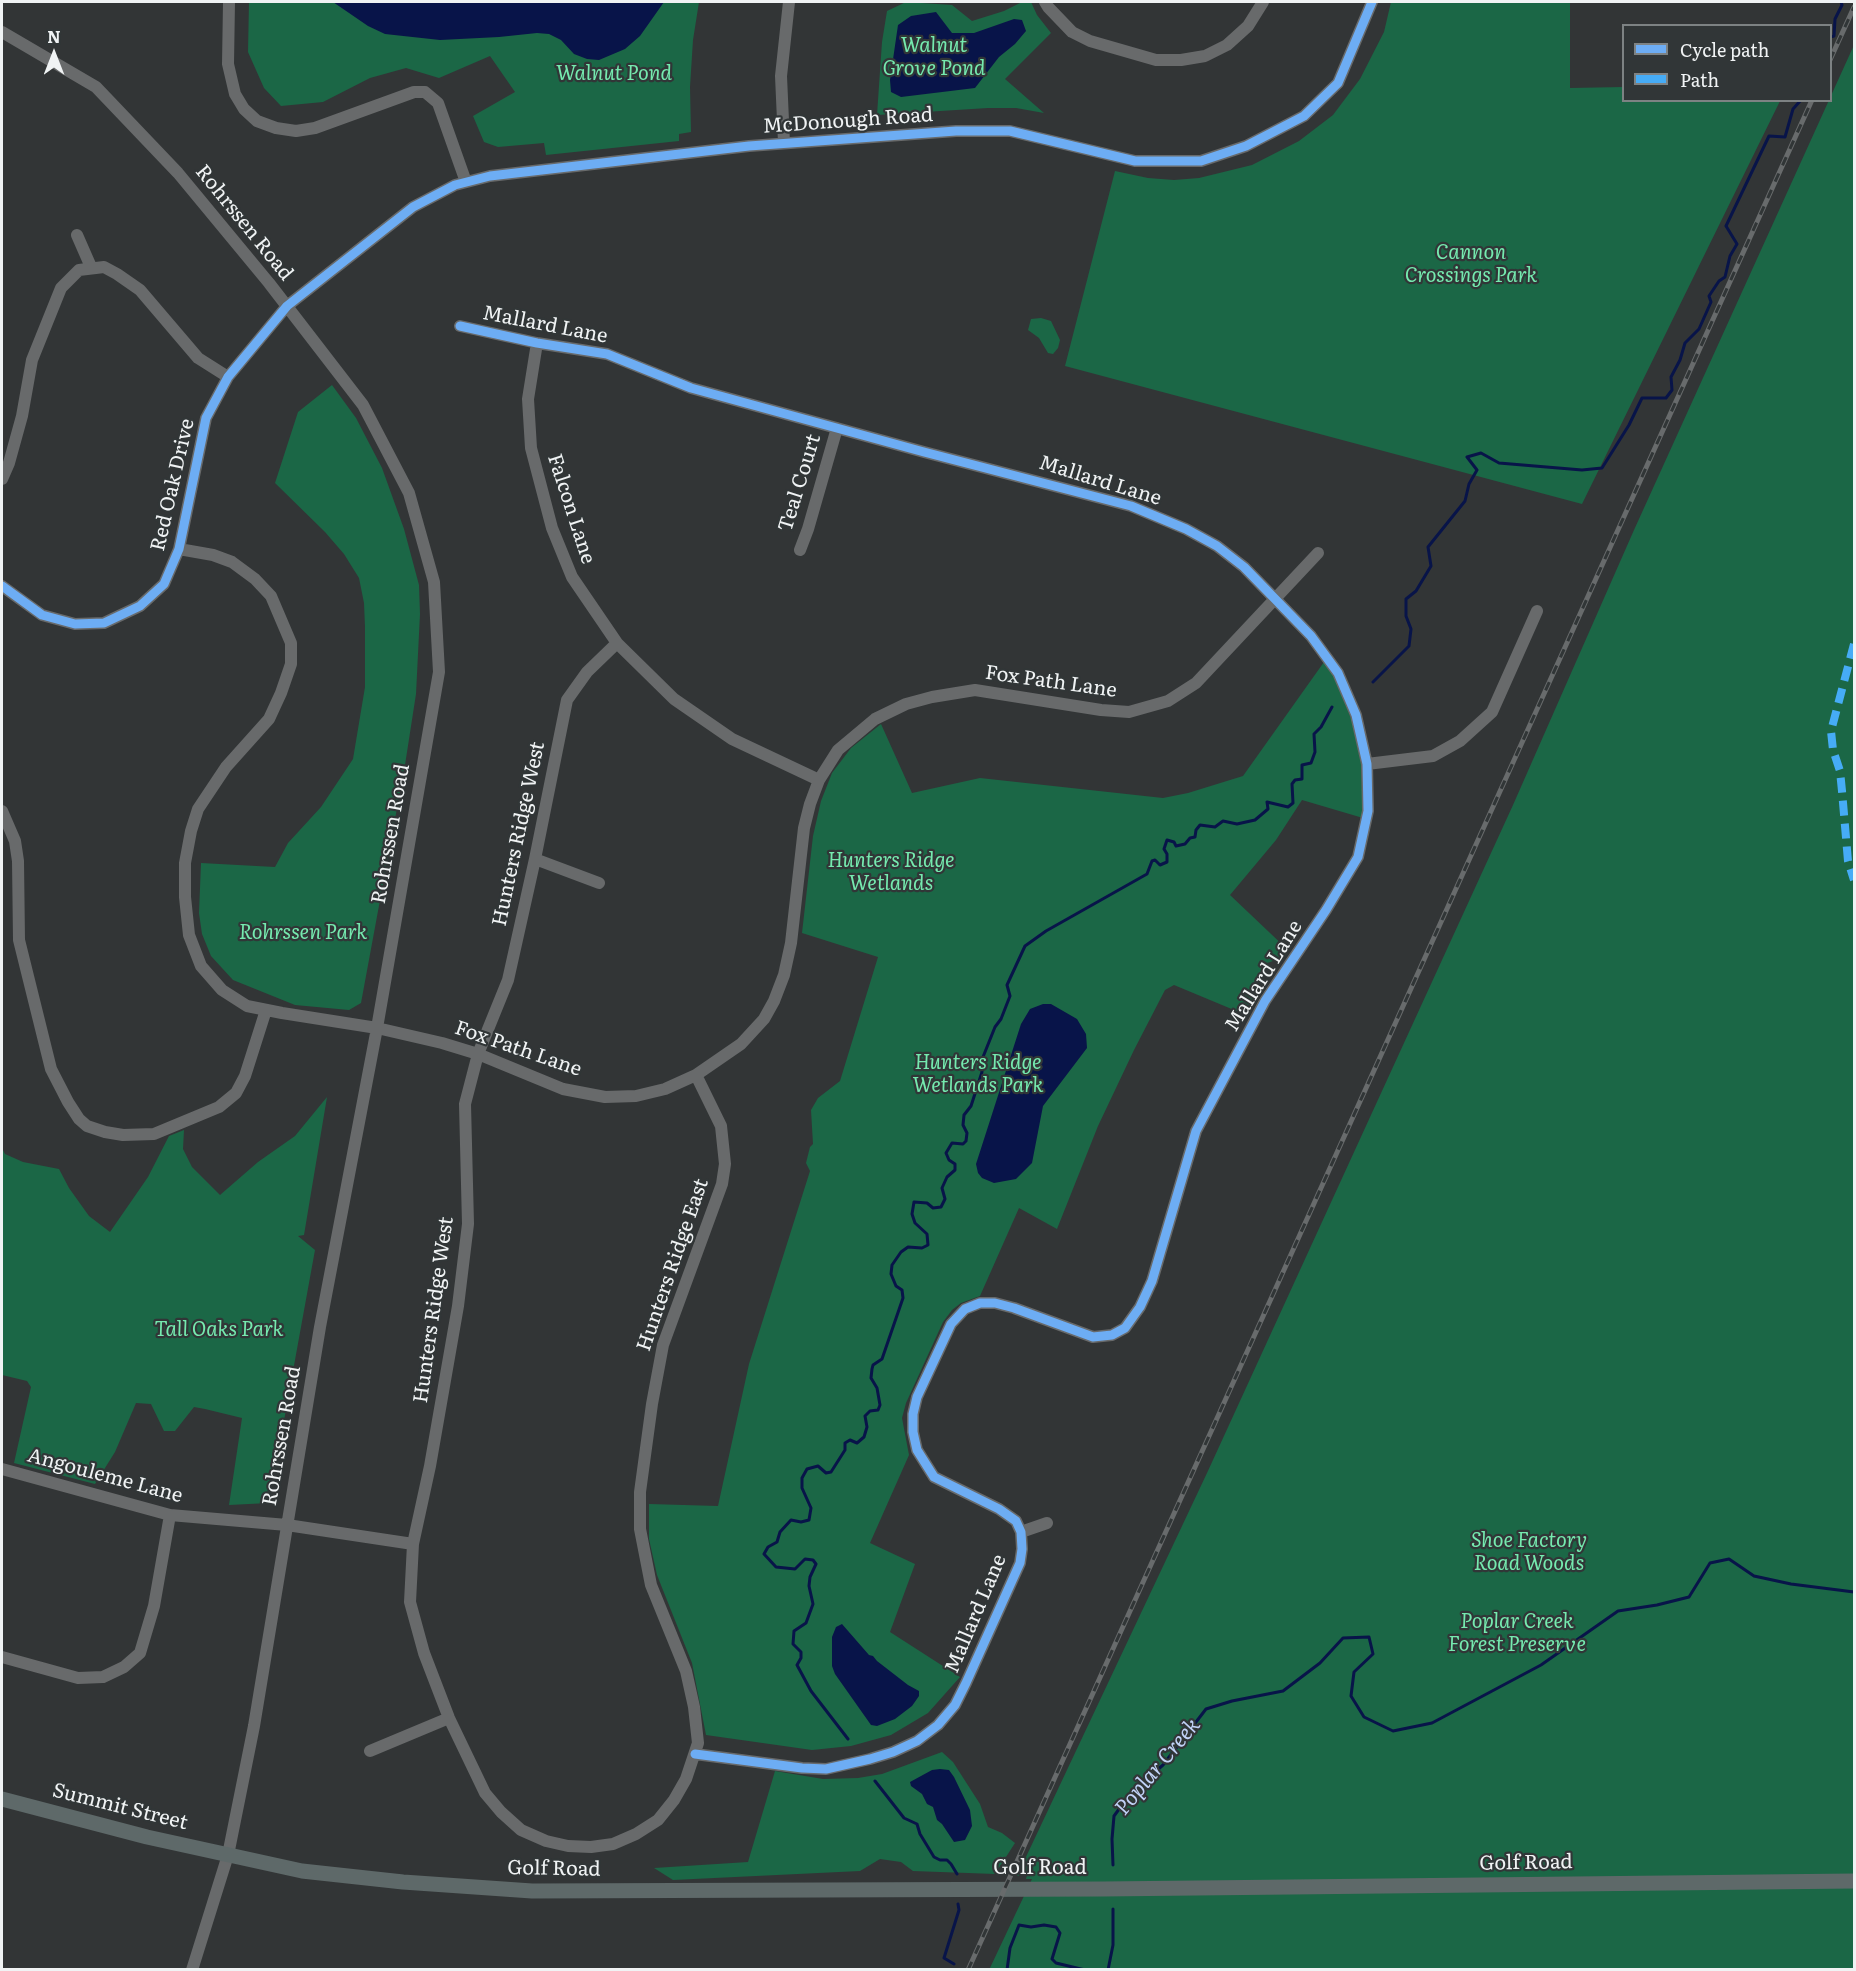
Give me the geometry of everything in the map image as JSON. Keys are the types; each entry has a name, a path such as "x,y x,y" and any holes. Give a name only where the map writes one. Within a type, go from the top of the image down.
{"main road":[{"name":"Summit Street","path":"2,1799 147,1837 228,1855"},
{"name":"Golf Road","path":"228,1855 302,1871 532,1892 1854,1881"}],"street":[{"path":"229,2 228,64 235,94 244,109 257,121 276,128 306,130 414,92 425,92 438,104 466,182"},
{"path":"784,143 781,75 789,2"},
{"path":"1046,2 1072,32 1090,41 1156,60 1181,60 1205,56 1227,45 1248,26 1263,2"},
{"name":"McDonough Road","path":"287,306 413,207 455,185 490,176 784,143 956,131 1010,131 1135,161 1201,161 1246,146 1304,116 1338,83 1372,2"},
{"name":"Rohrssen Road","path":"2,32 96,87 178,173 287,306 363,405 409,493 434,582 439,672 377,1028 320,1327 254,1726 228,1855 192,1970"},
{"path":"77,235 91,267"},
{"path":"2,479 9,463 22,416 32,360 61,288 79,270 104,267 140,290 198,358 228,377"},
{"name":"Red Oak Drive","path":"2,586 42,615 75,624 104,623 140,606 164,584 179,549 206,418 228,377 287,306"},
{"name":"Mallard Lane","path":"459,326 537,343 607,354 691,388 1131,506 1186,529 1216,546 1244,567 1311,636 1338,673 1356,715 1367,764 1368,811 1358,856 1326,910 1265,1002 1196,1131 1152,1281 1140,1307 1125,1328 1112,1335 1093,1337 1014,1308 994,1303 980,1303 965,1309 951,1324 922,1386 914,1413 914,1432 917,1450 934,1478 999,1509 1016,1521 1022,1532 1020,1563 955,1705 938,1725 917,1741 893,1752 825,1769 695,1754"},
{"name":"Falcon Lane","path":"537,343 528,399 531,448 552,528 572,577 617,643 674,699 732,739 819,780"},
{"name":"Teal Court","path":"800,550 837,428"},
{"name":"Fox Path Lane","path":"179,549 213,555 232,562 255,579 271,596 291,643 291,664 269,719 226,767 198,809 191,831 185,863 185,897 189,935 201,966 222,990 247,1006 377,1028 478,1054 563,1089 605,1096 645,1094 665,1089 696,1075 741,1044 764,1019 784,975 792,943 804,828 810,804 819,780 838,750 875,719 906,704 975,690 1101,710 1129,712 1168,701 1196,682 1318,553"},
{"path":"1367,764 1433,756 1460,741 1492,712 1536,611"},
{"name":"Hunters Ridge West","path":"448,1718 424,1653 410,1602 413,1544 430,1466 458,1306 468,1224 465,1104 478,1054 508,980 567,700 587,672 617,643"},
{"path":"2,811 15,841 18,861 19,940 51,1069 68,1102 79,1119 87,1126 123,1135 154,1134 219,1107 236,1093 246,1076 266,1010"},
{"path":"535,859 599,883"},
{"name":"Hunters Ridge East","path":"448,1718 485,1793 521,1830 546,1841 568,1846 591,1847 613,1844 636,1834 658,1820 674,1800 686,1779 698,1743 694,1707 686,1671 651,1585 640,1529 640,1492 663,1345 722,1184 725,1164 721,1126 696,1075"},
{"name":"Angouleme Lane","path":"2,1469 170,1515 287,1525 413,1544"},
{"path":"2,1657 78,1678 103,1677 124,1667 140,1653 154,1606 170,1515"},
{"path":"1022,1532 1047,1523"},
{"path":"370,1751 448,1718"}],"green space":[{"name":"Walnut Pond","path":"249,2 699,2 693,40 690,87 691,132 679,134 679,141 546,155 544,143 498,147 484,142 473,116 515,92 490,56 439,78 406,68 370,78 323,102 281,106 264,88 248,52"},
{"name":"Walnut Grove Pond","path":"906,2 952,5 972,21 1004,11 1022,2 1031,2 1037,15 1051,33 1005,79 1044,113 1016,108 988,108 877,115 882,42 887,11"},
{"name":"Cannon Crossings Park","path":"1391,2 1570,2 1570,88 1622,87 1622,102 1780,102 1582,504 1065,366 1115,171 1148,178 1174,180 1199,178 1252,165 1299,141 1333,115 1360,79 1384,32"},
{"name":"Poplar Creek Forest Preserve","path":"1854,45 1854,1969 989,1970 1032,1879 1026,1879 1027,1875 1017,1876 1207,1473 1513,805 1634,530 1828,102 1832,102 1832,94"},
{"path":"1041,318 1051,321 1060,340 1053,354 1048,353 1039,338 1028,330 1031,319"},
{"name":"Rohrssen Park","path":"332,385 356,418 382,468 404,529 419,585 420,614 416,694 405,765 361,1003 349,1010 295,1005 233,980 211,956 202,934 199,913 201,863 275,867 288,843 321,807 353,759 365,687 364,603 359,578 344,554 325,532 275,483 298,412"},
{"name":"Hunters Ridge Wetlands Park","path":"1324,662 1334,674 1352,721 1361,763 1363,818 1302,800 1276,840 1230,895 1289,951 1282,958 1267,963 1259,976 1259,990 1246,1015 1174,985 1165,990 1098,1126 1057,1229 1019,1208 980,1296 961,1303 943,1322 906,1403 902,1418 909,1455 870,1543 915,1564 890,1632 960,1677 928,1713 891,1735 851,1746 812,1750 706,1735 692,1663 657,1575 649,1539 649,1504 718,1506 749,1364 810,1171 806,1163 813,1144 811,1110 818,1098 840,1081 878,957 802,933 813,836 821,801 832,773 851,748 881,724 912,793 980,778 1163,798 1188,793 1243,776"},
{"name":"Tall Oaks Park","path":"327,1097 304,1235 298,1236 315,1250 269,1503 229,1505 242,1418 194,1407 175,1431 164,1431 151,1404 136,1403 115,1452 95,1484 14,1463 31,1387 27,1381 2,1375 2,1148 5,1154 23,1162 59,1169 89,1216 110,1232 148,1177 169,1136 184,1130 183,1149 192,1167 220,1195 258,1162 295,1136"},
{"path":"942,1752 953,1762 980,1804 988,1827 1002,1833 1015,1843 995,1874 913,1871 901,1862 880,1859 860,1871 673,1880 654,1868 748,1862 775,1771 823,1779 858,1778 882,1774"}],"shaded area":[{"path":"333,2 664,2 640,36 625,49 599,60 587,59 574,54 561,40 549,34 440,40 385,34 368,26"},
{"name":"Walnut Grove Pond","path":"936,12 952,33 974,33 1014,19 1022,20 1026,31 999,57 975,88 901,97 891,92 890,80 898,25 911,16"},
{"path":"1043,1004 1051,1004 1077,1019 1086,1034 1087,1048 1043,1106 1032,1163 1016,1179 994,1183 982,1178 976,1164 1021,1024 1030,1009"},
{"path":"842,1624 869,1655 919,1691 919,1696 912,1706 895,1719 877,1726 871,1725 835,1674 832,1666 832,1637 836,1627"},
{"path":"932,1770 949,1770 970,1810 972,1826 965,1840 954,1842 937,1820 933,1807 927,1804 922,1794 911,1786 910,1782"}],"waterway":[{"path":"1832,36 1834,36 1835,19 1842,5 1841,2"},
{"path":"1373,682 1409,646 1411,629 1406,616 1406,599 1416,591 1431,566 1428,547 1465,501 1469,484 1477,470 1467,457 1481,453 1499,463 1582,470 1602,468 1629,425 1642,398 1666,398 1672,390 1671,377 1680,360 1685,343 1699,329 1711,302 1709,296 1719,281 1725,277 1730,256 1737,244 1726,226 1769,136 1785,137 1793,109 1799,102"},
{"path":"848,1739 811,1691 797,1665 801,1652 793,1644 794,1631 806,1623 813,1604 809,1586 816,1564 813,1560 805,1559 795,1569 776,1567 764,1554 768,1547 777,1542 780,1532 791,1520 801,1522 809,1520 811,1508 802,1488 802,1478 807,1469 818,1466 826,1473 831,1472 845,1450 845,1443 850,1440 857,1443 864,1437 867,1427 865,1416 870,1411 878,1410 880,1405 877,1388 871,1378 872,1369 873,1365 882,1359 903,1298 902,1290 896,1286 891,1274 892,1265 901,1252 908,1247 922,1248 928,1245 927,1234 915,1223 912,1214 914,1202 927,1203 933,1208 941,1207 945,1199 942,1188 947,1177 955,1170 955,1164 949,1160 946,1153 952,1143 963,1144 966,1141 964,1115 971,1106 982,1072 981,1062 1010,996 1007,985 1025,946 1046,931 1147,874 1152,861 1155,860 1160,865 1167,862 1164,849 1167,840 1174,842 1176,846 1185,844 1190,838 1195,837 1200,825 1215,827 1223,821 1237,824 1255,820 1268,809 1267,802 1288,807 1293,803 1292,784 1295,780 1302,779 1302,765 1311,763 1315,752 1314,734 1321,727 1332,707"},
{"name":"Poplar Creek","path":"1113,1865 1114,1816 1130,1794 1163,1765 1206,1709 1232,1701 1283,1691 1320,1663 1343,1638 1369,1637 1373,1654 1354,1672 1351,1696 1364,1717 1393,1731 1432,1723 1541,1665 1618,1611 1689,1597 1710,1563 1729,1559 1754,1576 1791,1584 1854,1592"},
{"path":"875,1781 904,1818 917,1824 920,1834 934,1857 947,1860 957,1874"},
{"path":"954,1964 944,1958 959,1910 958,1904"},
{"name":"Poplar Creek","path":"1108,1970 1113,1945 1113,1909"},
{"path":"1007,1970 1010,1948 1019,1925 1056,1927 1060,1933 1052,1959 1056,1963 1085,1970"}],"railway":[{"path":"1832,56 1854,7"},
{"path":"968,1970 1811,102"}],"marked path":[{"path":"1854,644 1831,731 1833,750 1840,771 1848,861 1854,880"}],"cycle path":[{"path":"2,586 42,615 75,624 104,623 140,606 164,584 179,549 206,418 228,377 287,306 413,207 455,185 490,176 749,146 956,131 1010,131 1135,161 1201,161 1246,146 1304,116 1338,83 1372,2"},
{"path":"460,326 537,343 607,354 691,388 1131,506 1186,529 1217,546 1244,567 1311,636 1338,673 1356,715 1367,764 1368,811 1358,857 1326,910 1265,1001 1196,1131 1152,1281 1140,1307 1125,1328 1112,1335 1093,1337 995,1303 980,1303 965,1309 951,1324 917,1397 913,1414 913,1432 917,1450 934,1477 999,1509 1016,1521 1021,1532 1020,1563 955,1705 938,1725 917,1741 893,1752 826,1769 695,1754"}],"park label":[{"name":"Hunters Ridge Wetlands","path":"891,872"},
{"name":"Shoe Factory Road Woods","path":"1529,1552"}]}
